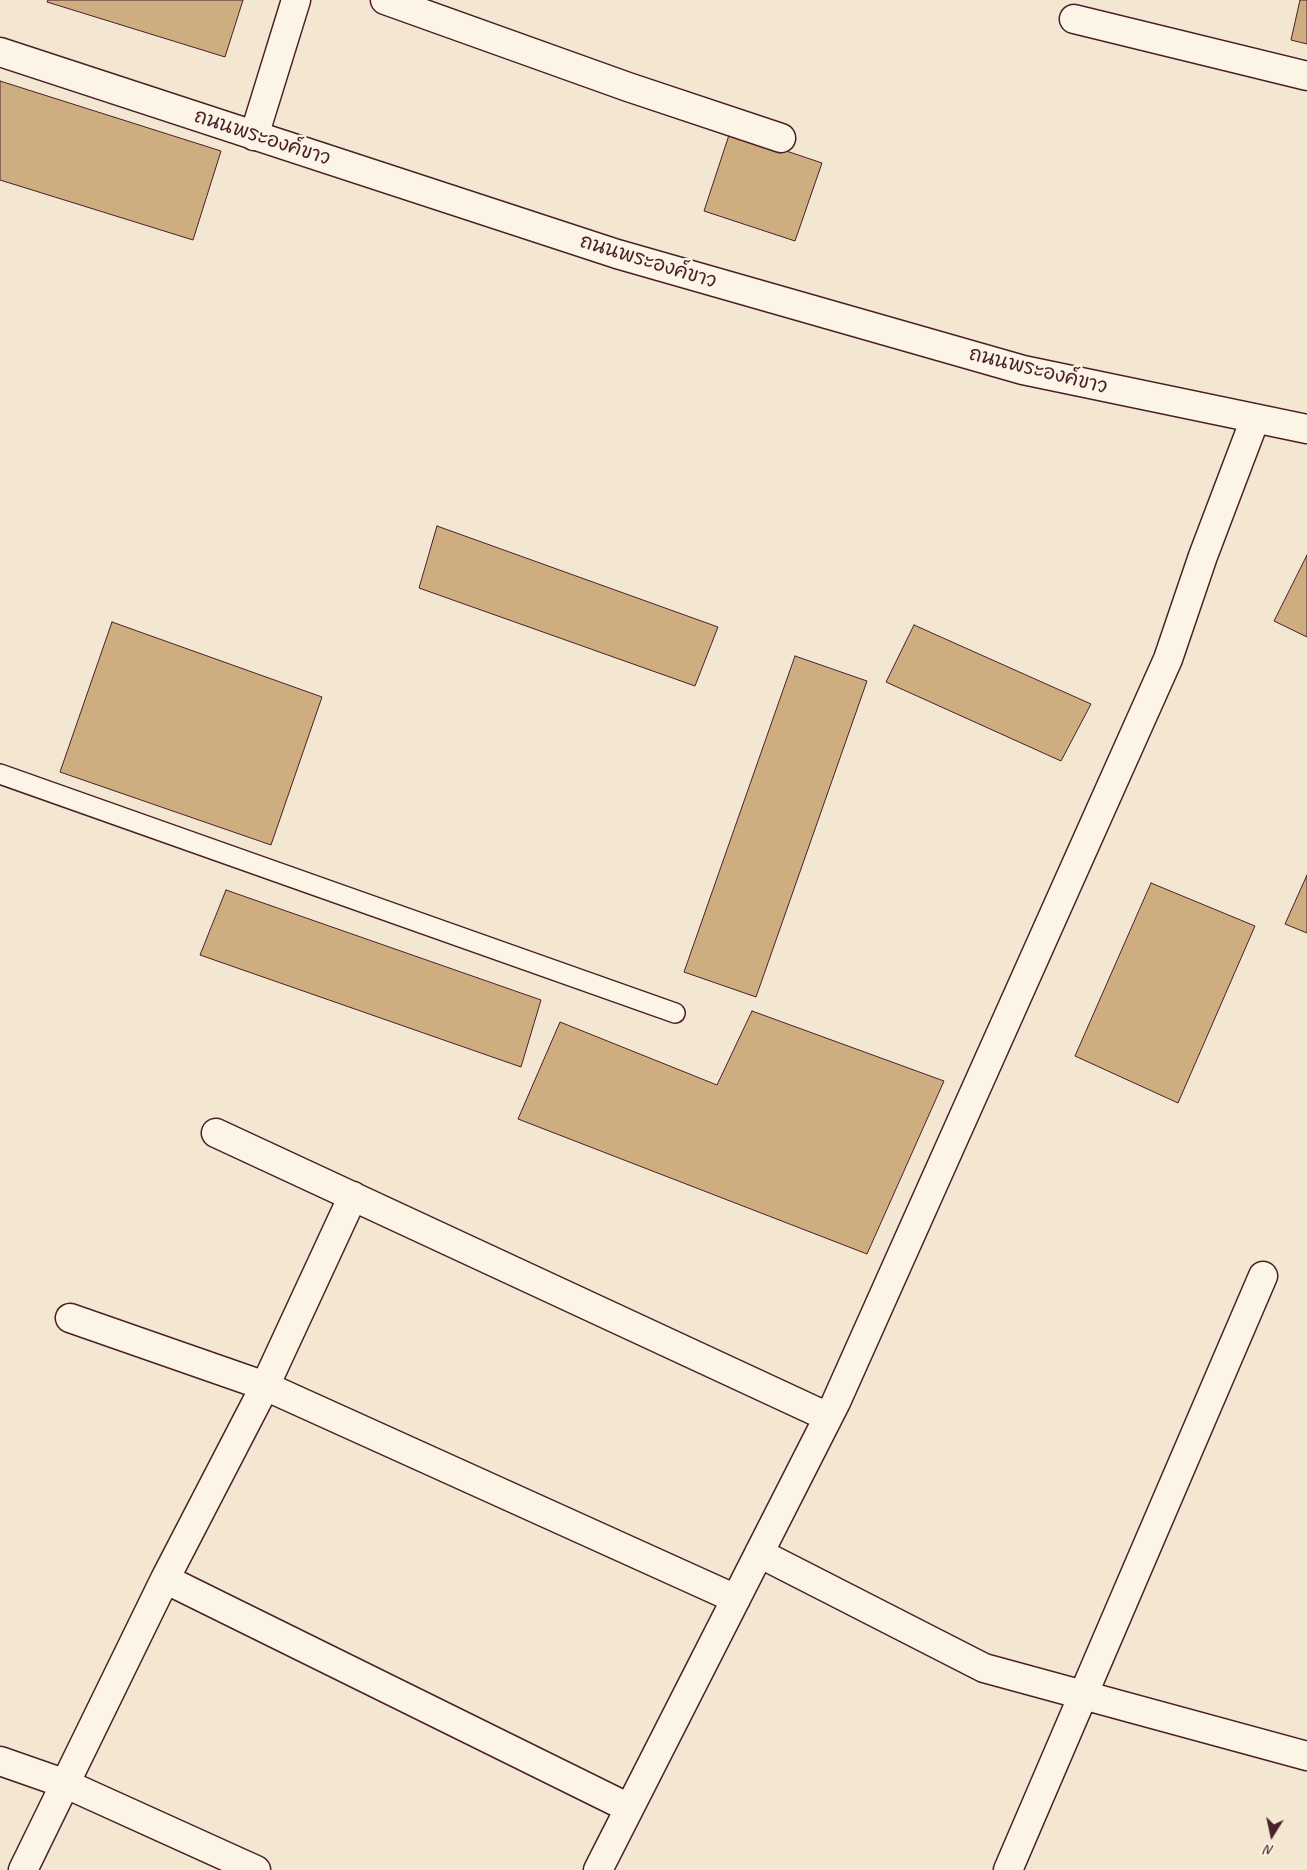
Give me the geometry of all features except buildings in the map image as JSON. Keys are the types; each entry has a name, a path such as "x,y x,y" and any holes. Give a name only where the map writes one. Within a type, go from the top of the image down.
{"street":[{"path":"254,136 296,0"},
{"path":"385,0 781,138"},
{"path":"1074,19 1307,76"},
{"name":"ถนนพระองค์ขาว","path":"0,52 617,254 1014,367 1307,430"},
{"path":"598,1870 828,1417 1168,659 1203,556 1255,419"},
{"path":"216,1133 828,1417"},
{"path":"23,1870 165,1579 265,1386 353,1196"},
{"path":"1008,1870 1263,1276"},
{"path":"70,1318 265,1386 736,1599"},
{"path":"759,1553 984,1668 1307,1756"},
{"path":"165,1579 629,1808"},
{"path":"0,1761 66,1784 256,1870"}],"lane":[{"path":"0,774 675,1014"}]}
